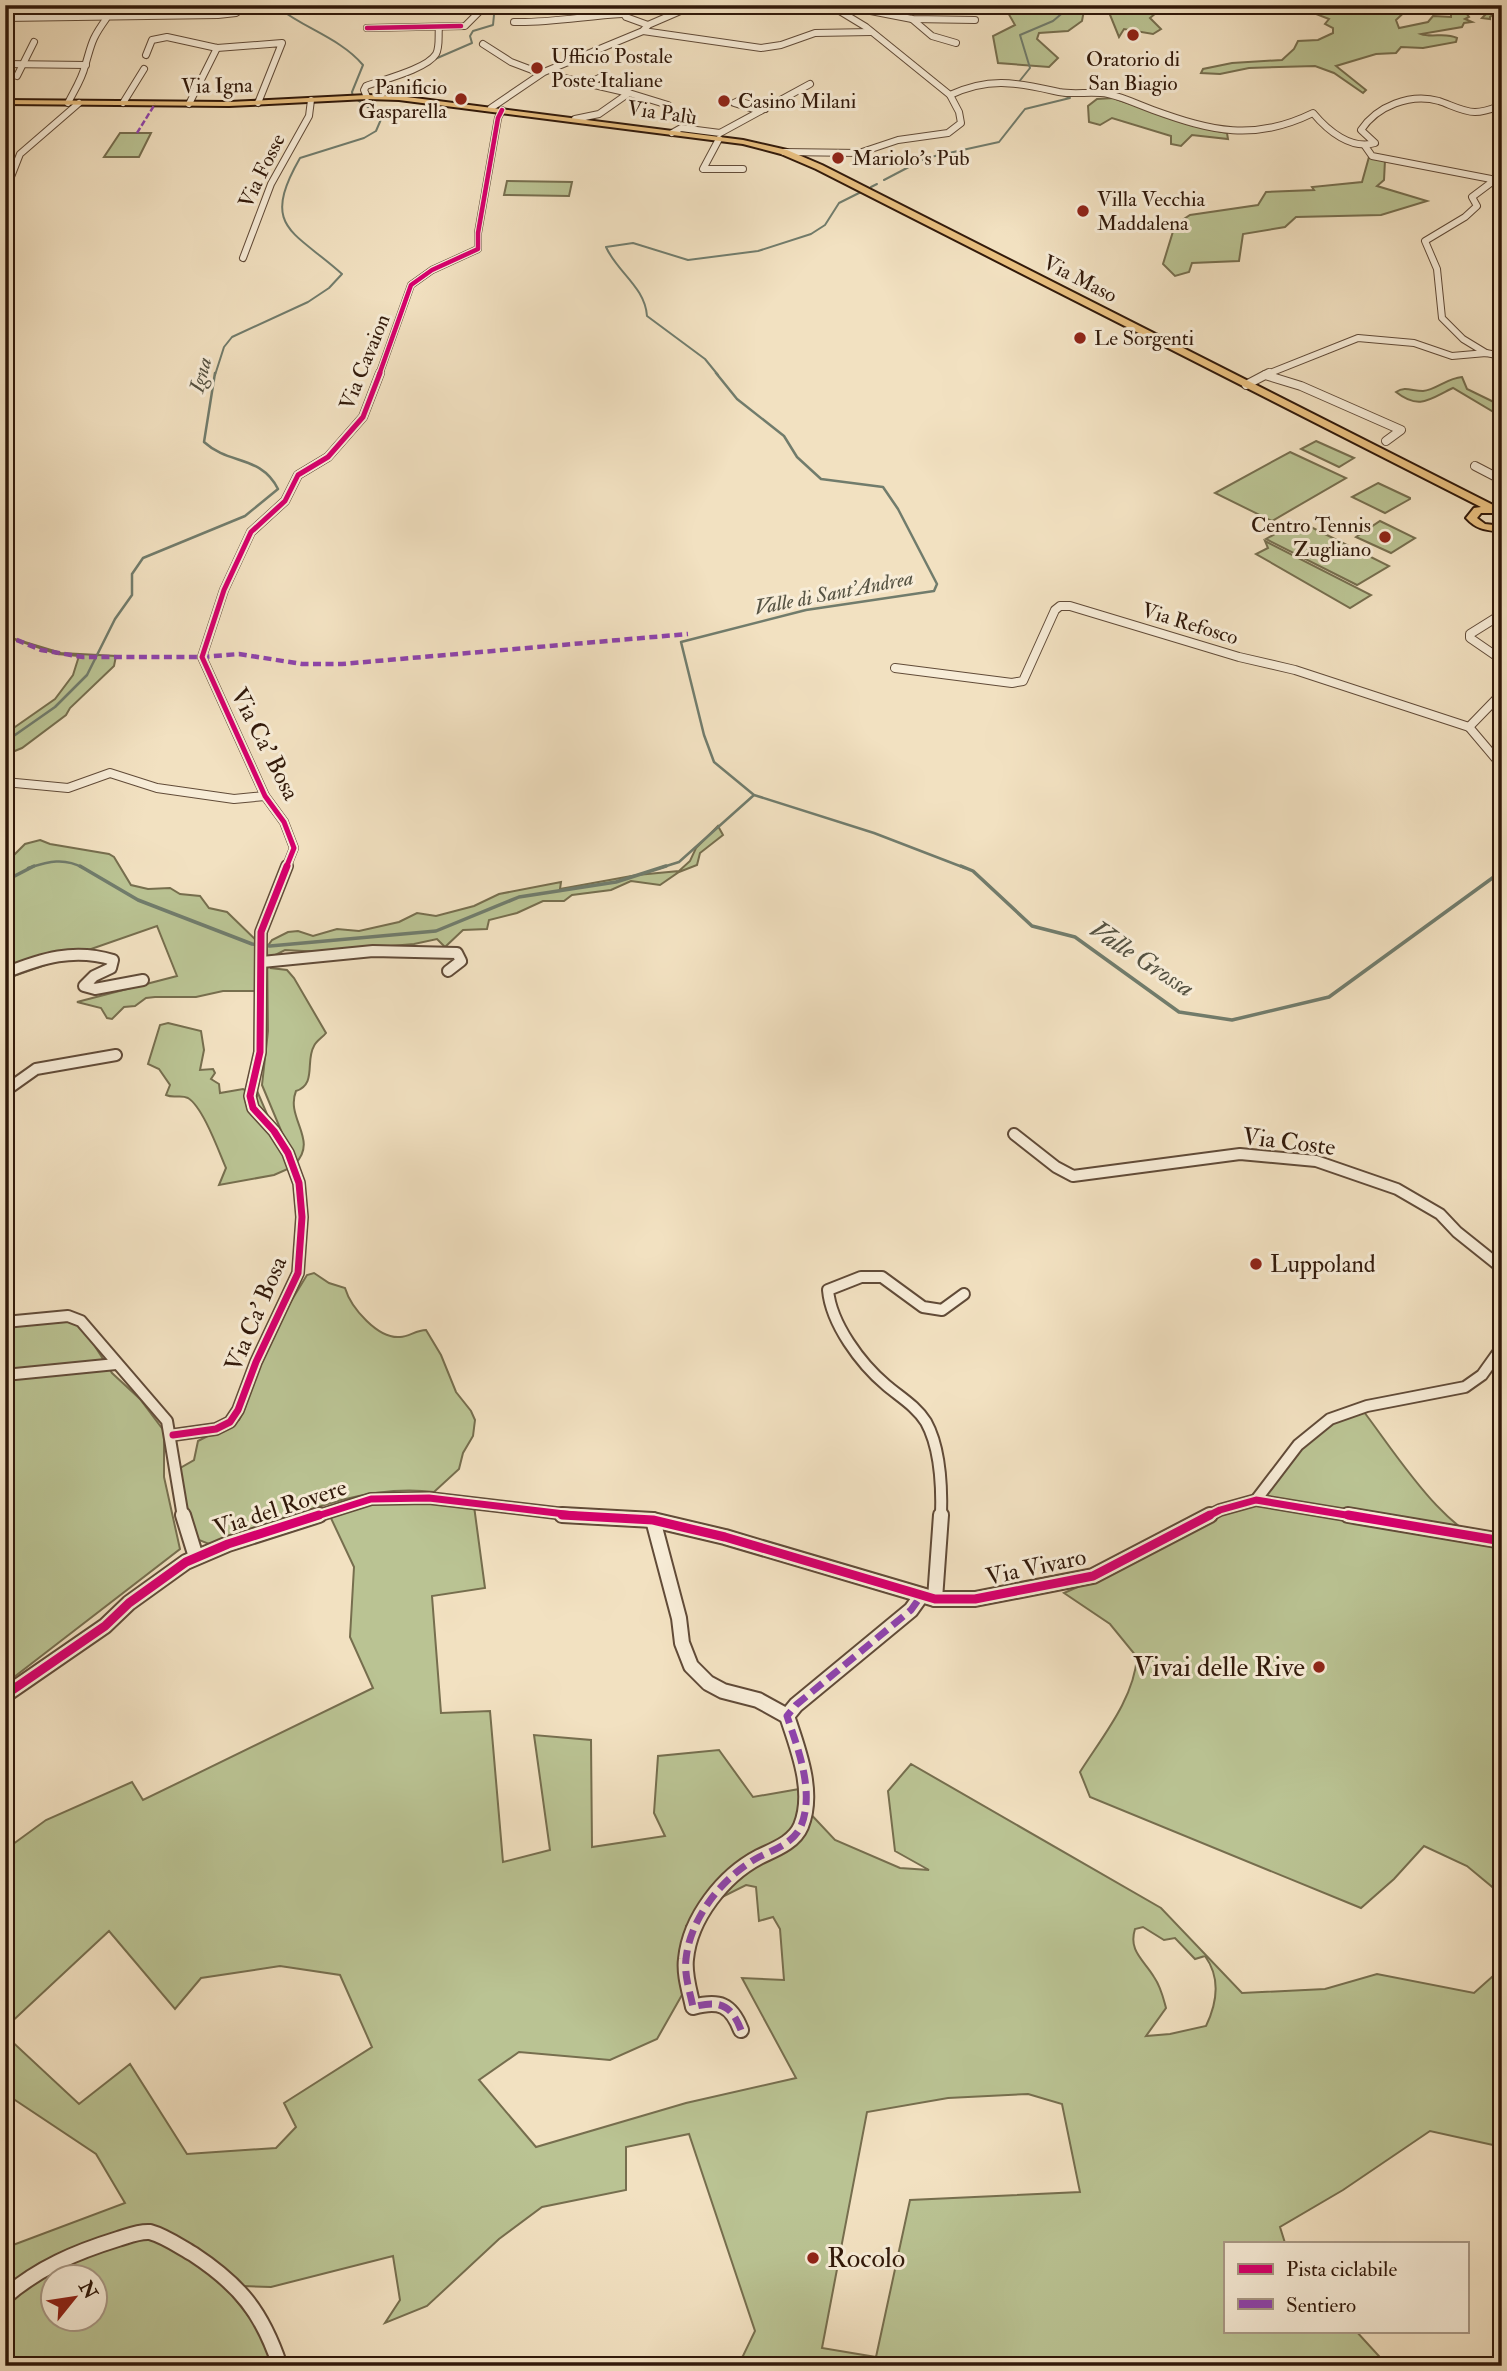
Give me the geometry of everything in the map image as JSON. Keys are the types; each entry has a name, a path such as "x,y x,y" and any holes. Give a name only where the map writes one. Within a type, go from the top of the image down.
{"main road":[{"name":"Via Igna","path":"5,102 189,104 365,97"},
{"name":"Via Palù","path":"365,97 491,108 575,119 597,118 785,152 898,207"},
{"name":"Via Maso","path":"898,207 1424,475"},
{"path":"1424,475 1499,512"},
{"path":"1424,475 1453,494 1472,515 1477,525 1501,529"},
{"path":"1472,515 1484,509 1499,512"}],"street":[{"path":"5,18 106,19 140,15 228,15 239,12 248,5"},
{"path":"618,5 622,14"},
{"path":"643,31 648,25 677,12 726,5"},
{"path":"785,152 859,153 898,140 948,133 955,130 961,119 950,95 873,32 833,8 823,5"},
{"path":"1251,7 1296,11 1307,5"},
{"path":"667,6 677,12"},
{"path":"833,8 850,7 912,19 975,20"},
{"path":"367,29 467,25 480,11"},
{"path":"514,22 550,23 579,16 622,14 648,25"},
{"path":"68,103 86,65 87,52 106,19"},
{"path":"912,19 932,36 956,43"},
{"path":"365,97 366,86 433,58 439,45 439,27"},
{"path":"491,108 540,73 578,54 643,31 761,48 781,45 815,33 873,32"},
{"path":"146,55 152,40 162,37 217,48 282,43 258,103"},
{"path":"17,76 34,42"},
{"path":"483,44 511,62 540,73"},
{"path":"189,104 217,48"},
{"path":"5,64 86,65"},
{"path":"122,103 144,69"},
{"path":"587,83 605,75"},
{"path":"564,78 668,104"},
{"path":"950,95 969,86 1017,82 1063,93 1108,94 1198,126 1228,132 1291,124 1311,113 1316,114 1326,129 1365,146 1373,156 1491,179 1492,182 1472,197 1478,206 1425,241 1437,269 1442,318 1463,339 1486,353"},
{"path":"678,132 718,134 810,84"},
{"path":"597,118 629,93"},
{"path":"1365,146 1375,144 1361,130 1364,124 1380,112 1400,103 1423,98 1480,112 1502,105"},
{"name":"Via Fosse","path":"243,258 271,184 309,116 311,100"},
{"path":"5,192 20,154 79,103"},
{"name":"Via Cavaion","path":"202,657 224,590 251,532 289,496 298,475 328,457 363,417 404,311 411,285 432,270 478,249 487,175 502,110"},
{"path":"719,139 703,169 743,169"},
{"path":"1246,384 1358,338 1414,343 1452,356 1486,353 1502,356"},
{"path":"1265,375 1301,386 1401,429 1385,440"},
{"path":"1475,466 1502,480"},
{"name":"Via Refosco","path":"895,668 1012,683 1023,681 1055,610 1060,606 1070,606 1294,670 1469,727"},
{"path":"1502,614 1470,634 1470,638 1502,660"},
{"name":"Via Ca' Bosa","path":"173,1435 216,1429 230,1422 238,1410 256,1362 298,1273 302,1217 299,1183 288,1153 274,1131 253,1108 250,1096 260,1052 258,999 262,962 261,932 294,848 284,822 265,796 202,657"},
{"path":"1502,693 1469,727 1502,766"},
{"name":"Via Ca' Bosa","path":"5,782 68,788 110,773 158,788 234,799 265,796"},
{"path":"262,962 373,951 457,953 461,961 448,971"},
{"path":"5,973 65,952 95,953 113,960 111,968 94,976 85,986 95,989 143,979"},
{"path":"5,1091 36,1069 63,1062 116,1055"},
{"name":"Via Coste","path":"1014,1133 1056,1167 1073,1176 1240,1154 1316,1161 1397,1189 1440,1214 1457,1232 1502,1268"},
{"path":"787,1716 796,1705 928,1597 940,1526 938,1461 928,1427 904,1397 883,1383 839,1323 827,1299 828,1290 861,1277 882,1278 923,1307 942,1310 964,1294"},
{"path":"5,1322 68,1316 81,1321 167,1421 173,1435 181,1514 187,1538 196,1557"},
{"path":"1256,1500 1279,1465 1316,1428 1361,1408 1454,1390 1474,1383 1487,1370 1502,1347"},
{"path":"5,1376 116,1364"},
{"name":"Via del Rovere","path":"5,1695 105,1626 167,1573 196,1557 371,1499 429,1498 567,1516 653,1520"},
{"name":"Via Vivaro","path":"653,1520 725,1537 928,1597 997,1596 1093,1576 1220,1510 1256,1500 1502,1541"},
{"path":"653,1520 682,1643 691,1666 708,1683 758,1700 787,1716 805,1778 801,1825 796,1835 733,1874 697,1922 686,1961 693,2007 713,2002 728,2005 735,2013 741,2030"},
{"path":"5,2297 21,2282 74,2252 146,2231 169,2240 244,2291 264,2322 279,2366"}],"green space":[{"path":"1010,5 1085,5 1082,21 1068,31 1039,33 1037,39 1058,58 1049,67 998,63 993,36 1015,25 1007,11 1011,10"},
{"path":"1106,5 1176,7 1156,13 1150,18 1161,29 1153,34 1124,29 1119,37"},
{"path":"1312,5 1362,13 1412,5 1396,20 1399,28 1428,22 1433,16 1451,17 1451,12 1443,8 1444,5 1492,5 1497,11 1490,19 1482,18 1487,13 1485,10 1466,13 1469,17 1465,19 1472,22 1464,23 1462,27 1421,34 1453,36 1457,38 1456,42 1423,48 1401,47 1396,53 1376,54 1336,66 1366,90 1363,93 1334,73 1315,66 1249,68 1220,74 1201,73 1203,69 1232,63 1282,60 1298,41 1318,40 1333,33 1333,28 1325,24 1329,19 1316,14"},
{"path":"1113,98 1199,127 1227,133 1228,139 1192,135 1181,146 1171,144 1171,136 1112,118 1100,125 1089,122 1088,106 1097,99"},
{"path":"120,133 151,133 139,157 104,157"},
{"path":"1369,157 1385,160 1384,180 1377,186 1427,201 1381,215 1296,217 1285,227 1243,234 1239,261 1192,263 1189,272 1175,276 1163,264 1175,225 1190,215 1258,205 1266,192 1314,190 1312,187 1362,182"},
{"path":"507,181 572,182 569,196 504,195"},
{"path":"1462,377 1467,389 1502,406 1502,417 1453,388 1432,399 1419,402 1404,398 1396,392 1406,389 1428,390"},
{"path":"1316,441 1354,458 1339,467 1301,449"},
{"path":"1290,452 1346,478 1272,521 1215,493"},
{"path":"1378,483 1410,499 1385,513 1352,497"},
{"path":"1298,521 1389,566 1357,585 1266,539"},
{"name":"Centro Tennis Zugliano","path":"1380,521 1415,538 1391,553 1356,537"},
{"path":"1265,541 1371,595 1350,608 1256,554 1268,548"},
{"path":"5,636 61,653 116,656 114,666 66,715 22,748 5,755 5,734 55,699 73,675 79,656 57,654"},
{"path":"718,826 723,835 700,853 697,865 679,872 660,885 631,881 611,890 572,895 564,901 543,901 517,913 489,920 487,929 463,930 445,947 437,939 414,944 322,952 285,950 271,957 271,968 287,970 294,978 326,1033 316,1042 312,1052 309,1078 302,1088 296,1091 295,1110 304,1146 295,1164 262,1085 268,1031 267,947 272,940 288,932 298,931 313,936 337,929 359,931 399,922 417,913 436,916 474,906 499,894 561,882 560,889 637,875 679,871 690,861 696,848"},
{"path":"40,840 109,854 114,857 131,885 148,889 170,888 180,894 200,896 209,908 227,912 257,941 256,991 223,991 196,997 146,998 135,1006 124,1007 112,1019 107,1018 101,1008 77,1002 177,976 157,926 5,979 5,864 25,844"},
{"path":"168,1023 201,1031 204,1050 200,1070 213,1069 215,1073 211,1079 219,1084 220,1093 243,1089 257,1096 258,1093 290,1168 274,1175 219,1185 226,1168 199,1110 188,1098 166,1095 170,1085 159,1069 148,1064 160,1025"},
{"path":"314,1273 329,1283 345,1288 359,1313 383,1333 400,1337 426,1330 441,1355 456,1392 475,1420 473,1436 463,1453 459,1469 434,1492 406,1490 349,1498 294,1515 214,1546 199,1540 189,1527 175,1471 194,1460 198,1441 239,1420 245,1408 253,1374 282,1316 307,1275"},
{"path":"70,1321 84,1329 112,1373 140,1399 164,1431 164,1477 180,1549 5,1684 5,1659 8,1653 5,1648 5,1324"},
{"name":"Vivai delle Rive","path":"1361,1408 1406,1469 1442,1511 1481,1541 1502,1549 1502,1895 1467,1866 1424,1846 1394,1879 1361,1908 1090,1797 1080,1772 1123,1703 1135,1673 1137,1657 1110,1624 1064,1593 1132,1563 1229,1511 1266,1487 1316,1428"},
{"path":"424,1500 474,1506 485,1588 432,1596 441,1713 490,1711 503,1862 550,1850 534,1735 591,1740 592,1847 665,1836 654,1813 658,1756 719,1750 753,1797 805,1788 805,1808 835,1840 900,1868 929,1870 895,1851 888,1791 911,1764 1161,1908 1242,1993 1325,1989 1377,1974 1474,1993 1502,1968 1502,2147 1430,2131 1343,2190 1280,2227 1285,2242 1224,2242 1224,2332 1357,2332 1388,2366 732,2366 743,2356 755,2331 689,2134 626,2147 626,2190 542,2207 499,2239 427,2306 385,2323 400,2300 393,2256 271,2287 243,2286 232,2295 262,2334 276,2366 5,2366 5,2248 125,2203 96,2154 6,2094 5,2035 79,2104 130,2064 187,2154 276,2148 296,2127 284,2103 372,2047 340,1975 280,1966 201,1978 175,2009 109,1931 5,2028 5,1850 46,1820 132,1782 143,1800 373,1688 350,1637 354,1567 329,1514 385,1501","holes":["746,1885 756,1887 759,1921 773,1917 780,1929 784,1980 742,1978 796,2078 686,2103 536,2147 479,2080 519,2052 610,2060 657,2039 691,1979 686,1926 706,1910 704,1906","1143,1927 1164,1940 1175,1938 1195,1959 1205,1956 1213,1973 1215,2000 1206,2026 1146,2036 1166,2008 1162,1992 1135,1949 1133,1937 1135,1929","1028,2094 1062,2104 1080,2192 910,2200 876,2357 822,2348 867,2112 948,2098"]}],"waterway":[{"name":"Igna","path":"215,375 224,347 232,337 308,302 329,288 342,274 288,226 283,214 283,199 288,181 300,158 364,138 376,131 382,117 353,97 352,92 363,65 334,41 280,9 282,5"},
{"path":"435,59 472,43 470,36 473,31 493,25 495,5"},
{"name":"Valle di Sant'Andrea","path":"1018,83 1030,68 1020,35 1053,21 1072,5"},
{"name":"Valle di Sant'Andrea","path":"884,180 926,158 999,142 1025,109 1070,98 1063,95"},
{"name":"Valle di Sant'Andrea","path":"871,187 877,184"},
{"name":"Valle di Sant'Andrea","path":"718,375 705,359 647,316 641,296 606,247 633,243 688,260 758,251 811,234 825,225 839,203 861,192"},
{"name":"Igna","path":"5,742 55,707 87,675 115,619 132,595 132,574 143,558 245,516 278,489 271,478 254,465 224,454 204,442 215,373"},
{"name":"Valle di Sant'Andrea","path":"716,373 737,399 784,436 797,457 821,479 883,487 898,509 937,584 934,591 806,610 681,642 704,735 714,762 754,795"},
{"path":"660,868 679,862 754,795"},
{"name":"Valle Grossa","path":"754,795 874,833 965,868"},
{"path":"33,867 49,862 63,862 83,868"},
{"path":"80,866 138,900 252,944 270,946 436,931 519,897 616,882 666,866"},
{"name":"Valle Grossa","path":"961,866 973,871 1032,926 1075,937 1179,1012 1232,1020 1329,997 1502,871"},
{"path":"5,881 33,867"},
{"path":"28,868 33,867"}],"marked path":[{"path":"137,133 155,104"},
{"path":"5,635 41,650 83,657 202,657 239,654 302,664 342,664 688,634"},
{"path":"741,2030 734,2013 724,2004 712,2003 693,2007 686,1959 694,1930 709,1902 730,1878 754,1860 793,1838 801,1826 805,1785 787,1716 796,1705 911,1610 921,1596"}],"cycle path":[{"path":"367,28 461,26"},
{"path":"173,1435 216,1429 230,1422 238,1410 256,1362 298,1273 302,1217 299,1183 288,1153 274,1131 253,1108 250,1096 260,1052 261,932 294,848 284,822 265,796 202,657 224,590 251,532 285,501 298,475 328,457 363,417 404,311 411,285 432,270 478,249 478,233 498,118 502,110"},
{"path":"5,1695 105,1626 129,1603 186,1562 228,1544 371,1499 429,1498 567,1516 653,1520 725,1537 935,1599 975,1599 1093,1576 1220,1510 1256,1500 1502,1541"}],"place":[{"name":"Oratorio di San Biagio","path":"1133,35"},
{"name":"Ufficio Postale Poste Italiane","path":"537,68"},
{"name":"Panificio Gasparella","path":"461,99"},
{"name":"Casino Milani","path":"724,101"},
{"name":"Mariolo's Pub","path":"838,158"},
{"name":"Villa Vecchia Maddalena","path":"1083,211"},
{"name":"Le Sorgenti","path":"1080,338"},
{"name":"Centro Tennis Zugliano","path":"1385,537"},
{"name":"Luppoland","path":"1256,1264"},
{"name":"Vivai delle Rive","path":"1319,1667"},
{"name":"Rocolo","path":"813,2258"}]}
